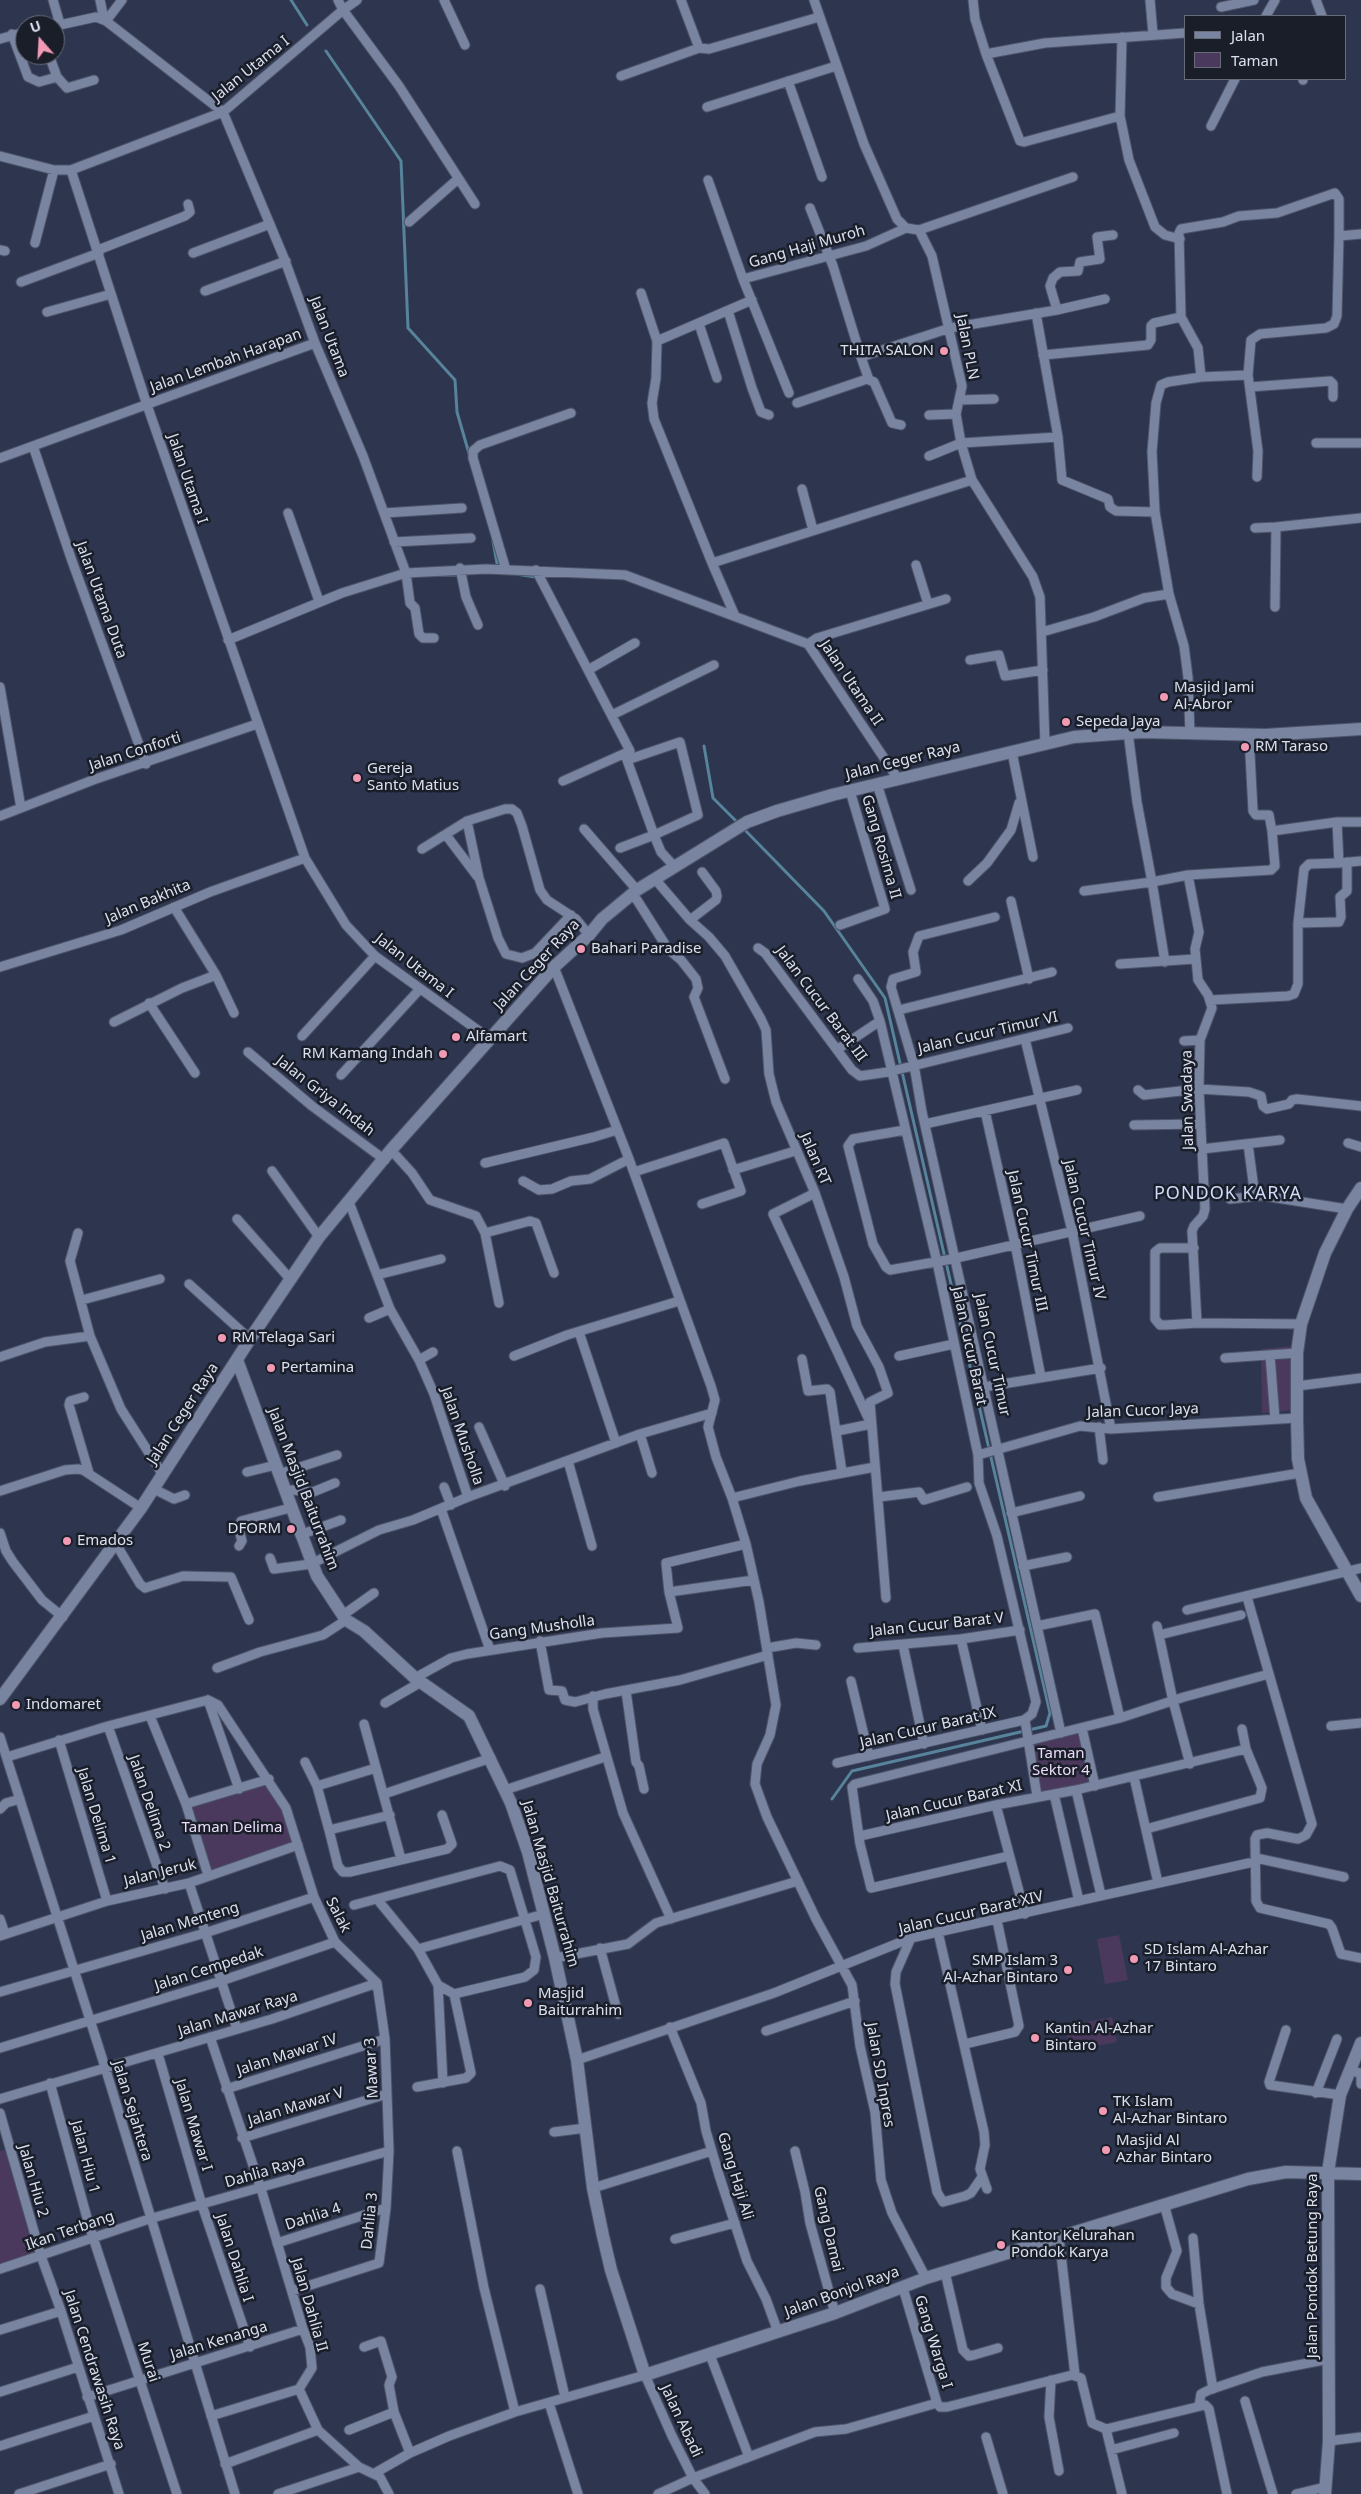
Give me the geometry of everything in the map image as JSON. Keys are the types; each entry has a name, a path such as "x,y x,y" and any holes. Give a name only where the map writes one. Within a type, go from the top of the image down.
{"main road":[{"name":"Jalan Ceger Raya","path":"0,1700 63,1617 164,1475 250,1339 320,1238 388,1155 554,967 589,935 602,919 634,893 674,866 747,822 777,811 877,784 1045,744 1093,734 1128,732 1249,735 1361,729"},
{"path":"1360,1191 1347,1209 1319,1268 1301,1324 1297,1353 1296,1418 1300,1473 1309,1504 1361,1596"},
{"name":"Jalan Masjid Baiturrahim","path":"237,1360 311,1564 345,1618 364,1631 418,1680 469,1716 506,1790 521,1831 555,1958 577,2060 593,2188 611,2270 645,2375"},
{"name":"Jalan Pondok Betung Raya","path":"1325,2490 1329,2441 1330,2359 1328,2172 1340,2095 1356,2072 1361,2043"},
{"name":"Jalan Bonjol Raya","path":"645,2375 836,2313 926,2278 1260,2176 1281,2173 1328,2172 1361,2174"}],"street":[{"path":"53,0 55,15"},
{"path":"100,0 105,20"},
{"path":"105,20 122,0"},
{"path":"338,0 343,10 399,86 474,204"},
{"name":"Jalan Utama I","path":"357,0 223,112 71,170 228,640 306,858 346,925 376,956 419,990 490,1040"},
{"path":"444,0 465,45"},
{"path":"681,0 698,48"},
{"path":"814,0 864,144 896,220 906,228 919,230 1072,177"},
{"path":"973,0 974,19 1020,141 1024,142 1120,116"},
{"path":"1150,0 1153,34"},
{"path":"1221,8 1254,0"},
{"path":"1267,15 1275,0"},
{"path":"1316,0 1322,15"},
{"path":"65,23 96,17 105,20 223,112"},
{"path":"621,76 698,48 709,49 819,17"},
{"path":"986,54 1045,43 1184,33"},
{"path":"12,34 28,77 38,82 56,77"},
{"path":"0,39 15,34"},
{"path":"1122,37 1120,116 1129,160 1156,227 1165,235 1180,239"},
{"path":"52,65 56,77 67,88 94,80"},
{"path":"707,107 836,66"},
{"path":"1211,126 1234,80"},
{"path":"788,81 822,177"},
{"name":"Jalan Utama","path":"223,112 286,261 315,343 364,456 406,573 410,603 416,608 419,634 423,638 434,638"},
{"path":"0,156 54,170 71,170"},
{"path":"35,243 54,170"},
{"path":"409,222 458,179"},
{"path":"708,180 743,279 788,393"},
{"path":"1201,377 1198,348 1181,317 1181,228 1223,222 1239,216 1277,213 1333,193 1339,199 1337,316 1334,324 1326,328 1255,336 1250,346 1248,375 1258,451 1257,477"},
{"path":"21,282 185,216 190,212 188,204"},
{"path":"810,208 836,276 858,353 869,380"},
{"path":"193,253 270,224"},
{"name":"Gang Haji Muroh","path":"743,279 866,246 906,228"},
{"name":"Jalan PLN","path":"919,230 932,256 950,328 962,386 956,414 961,443 972,480 1033,577 1040,597 1045,744"},
{"path":"1339,236 1361,234"},
{"path":"1057,310 1050,286 1053,278 1060,272 1078,271 1080,262 1100,259 1096,237 1113,235"},
{"path":"205,291 286,261"},
{"path":"641,293 657,341 656,378 652,403 654,419 734,616"},
{"path":"47,312 112,294"},
{"path":"861,357 950,328 1057,310 1105,299"},
{"path":"657,341 728,312 752,300"},
{"path":"728,312 761,412 769,415"},
{"path":"1036,313 1058,437 1062,480 1108,499 1110,507 1116,511 1155,512"},
{"path":"1044,355 1148,345 1151,340 1151,326 1154,322 1181,317"},
{"path":"700,324 717,378"},
{"name":"Jalan Lembah Harapan","path":"0,458 315,343"},
{"path":"1190,734 1188,677 1184,646 1169,594 1155,512 1152,452 1159,389 1168,382 1201,377 1248,375"},
{"path":"796,402 869,380 874,382 892,424 901,425"},
{"path":"1250,387 1330,381 1333,384 1333,397"},
{"path":"959,400 994,398"},
{"path":"503,569 473,458 473,451 480,445 570,413"},
{"path":"929,415 956,414"},
{"path":"929,456 961,443 1058,437"},
{"path":"1316,443 1361,443"},
{"name":"Jalan Utama Duta","path":"33,446 72,561 146,764"},
{"path":"712,563 972,480"},
{"path":"802,490 812,530"},
{"path":"384,513 462,508"},
{"path":"288,513 319,602"},
{"path":"1255,528 1361,518"},
{"path":"1275,607 1276,527"},
{"path":"394,542 471,538"},
{"path":"916,565 928,604"},
{"path":"460,568 466,597 478,624"},
{"name":"Jalan Utama II","path":"228,640 380,579 406,573 460,568 486,568 538,575 625,575 808,644 898,779"},
{"path":"538,575 588,670 615,713 630,751 564,781"},
{"path":"1042,632 1094,617 1144,598 1169,594"},
{"path":"808,644 817,638 946,599"},
{"path":"588,670 635,643"},
{"path":"970,660 999,655 1005,676 1043,670"},
{"path":"615,713 714,664"},
{"path":"0,687 21,808"},
{"name":"Jalan Conforti","path":"0,816 93,780 146,764 257,724"},
{"path":"1128,732 1137,802 1165,962"},
{"path":"1084,891 1188,875 1274,869 1272,831 1269,815 1256,815 1252,811 1249,735"},
{"path":"620,848 654,835 698,815 680,742 627,760 654,835 661,852 674,866"},
{"path":"1012,752 1033,858"},
{"path":"877,784 911,890"},
{"name":"Gang Rosima II","path":"840,925 883,911 885,904 850,791"},
{"path":"968,881 987,863 1011,830 1020,798"},
{"path":"422,850 467,821 505,809 512,809 517,813 540,890 548,900 571,916 589,935"},
{"path":"467,821 479,878 501,948 506,954 513,958 522,958 535,953 571,916"},
{"path":"1272,831 1337,822 1361,822"},
{"path":"1298,923 1339,922 1342,917 1340,897 1347,891 1337,822"},
{"path":"584,829 634,893 668,949 681,960 696,979 698,988 694,996 725,1079"},
{"path":"446,835 479,878"},
{"name":"Jalan Bakhita","path":"0,967 121,930 210,892 306,858"},
{"path":"1188,875 1199,932 1195,946 1198,982 1210,1000 1288,996 1294,994 1298,984 1298,923 1306,866 1361,861"},
{"path":"690,920 716,900 717,896 716,891 702,872"},
{"name":"Jalan RT","path":"655,879 734,967 766,1030 769,1074 776,1102 814,1193 844,1277 857,1326 879,1367 888,1392 885,1396 871,1400 871,1424 879,1497 886,1598"},
{"path":"1011,901 1029,979"},
{"path":"174,907 216,975 234,1013"},
{"name":"Jalan Cucur Timur","path":"995,917 919,936 913,952 916,972 893,979 892,983 1061,1733"},
{"name":"Jalan Cucur Barat III","path":"758,948 765,953 852,1070 860,1076 894,1071"},
{"path":"302,1036 376,956"},
{"path":"1120,964 1195,959"},
{"name":"Jalan SD Inpres","path":"554,967 634,1172 679,1301 712,1386 715,1400 708,1427 746,1544 768,1652 776,1712 757,1764 755,1784 767,1817 852,1985 862,2060 875,2112 882,2186 892,2213 926,2278"},
{"path":"899,1010 1052,972"},
{"path":"114,1022 149,1004 216,975"},
{"name":"Jalan Cucur Barat","path":"858,979 873,1001 880,1021 894,1071 905,1130 939,1262 954,1344 980,1454 978,1483 997,1536 1036,1702 1032,1714 1026,1721"},
{"path":"341,1075 419,990"},
{"name":"Jalan Swadaya","path":"1197,1323 1192,1229 1203,1216 1205,1209 1199,1090 1200,1040 1211,1013 1210,1000"},
{"path":"149,1004 195,1073"},
{"path":"838,1049 880,1021"},
{"name":"Jalan Cucur Timur VI","path":"894,1071 1068,1028"},
{"name":"Jalan Cucur Timur IV","path":"1025,1039 1072,1230 1101,1368 1111,1428"},
{"path":"1184,1041 1200,1040"},
{"name":"Jalan Griya Indah","path":"248,1052 312,1106 388,1155 412,1173 430,1200 476,1216 484,1233"},
{"path":"925,1124 1077,1090"},
{"path":"1138,1090 1144,1095 1199,1090 1249,1092 1261,1096 1263,1106 1267,1108 1289,1104 1292,1100 1297,1099 1361,1106"},
{"name":"Jalan Cucur Timur III","path":"985,1111 1041,1378"},
{"path":"1134,1125 1201,1124"},
{"path":"485,1163 617,1130"},
{"path":"905,1130 853,1139 848,1143 848,1150 873,1244 886,1267 892,1270 954,1259 1072,1230 1140,1216"},
{"path":"1202,1148 1280,1140"},
{"path":"1348,1143 1361,1146"},
{"path":"634,1172 724,1144 741,1191 702,1204"},
{"path":"1248,1144 1254,1189 1259,1196"},
{"path":"733,1170 795,1151"},
{"path":"524,1181 539,1190 552,1189 572,1181 590,1179 629,1159"},
{"path":"272,1171 320,1238"},
{"path":"814,1193 772,1214 871,1424 837,1431"},
{"path":"1230,1200 1259,1196 1347,1209"},
{"name":"Jalan Musholla","path":"349,1202 390,1309 434,1394 468,1498 505,1486 640,1434 712,1413"},
{"path":"237,1219 291,1280"},
{"path":"499,1304 484,1233 530,1221 536,1223 554,1273"},
{"path":"78,1234 70,1261 82,1300 90,1336 121,1409 164,1475"},
{"path":"1194,1248 1160,1248 1155,1252 1155,1319 1160,1325 1197,1323 1301,1324"},
{"path":"377,1275 441,1259"},
{"path":"82,1300 160,1279"},
{"path":"189,1284 250,1339"},
{"path":"514,1356 579,1332 679,1301"},
{"path":"369,1318 390,1309"},
{"path":"579,1332 616,1443"},
{"path":"0,1357 45,1342 90,1336"},
{"path":"899,1356 954,1344"},
{"path":"418,1360 433,1352"},
{"path":"1225,1358 1297,1353"},
{"path":"1270,1355 1275,1419"},
{"path":"802,1359 808,1391 827,1389 830,1392 842,1472"},
{"path":"984,1387 1101,1368"},
{"path":"1297,1386 1361,1378"},
{"path":"84,1397 70,1401 69,1405 89,1473"},
{"name":"Jalan Cucor Jaya","path":"980,1454 1080,1426 1111,1428 1296,1418"},
{"path":"478,1427 505,1486"},
{"path":"1099,1427 1103,1460"},
{"path":"640,1434 652,1472"},
{"path":"247,1472 278,1470 337,1455"},
{"path":"568,1461 592,1546"},
{"path":"732,1498 842,1472 876,1467"},
{"path":"0,1491 71,1469 83,1470 141,1508"},
{"path":"1158,1497 1300,1473"},
{"path":"285,1492 292,1490 313,1492 335,1483"},
{"path":"444,1487 451,1505"},
{"path":"879,1497 919,1492 924,1500 967,1487"},
{"path":"154,1489 174,1499 186,1495"},
{"path":"1011,1513 1080,1496"},
{"path":"270,1558 274,1569 311,1564 367,1536 468,1498"},
{"path":"239,1546 242,1541 239,1530 241,1521 290,1508"},
{"path":"441,1509 490,1650"},
{"path":"300,1535 341,1520"},
{"path":"0,1533 6,1551 13,1562 42,1600 63,1617"},
{"path":"116,1544 140,1584 145,1588 183,1576 231,1577 249,1620"},
{"path":"746,1544 666,1563 669,1592 754,1580"},
{"path":"1023,1566 1067,1557"},
{"path":"1187,1610 1247,1597 1345,1570 1361,1568"},
{"name":"Gang Musholla","path":"384,1703 451,1658 540,1641 602,1633 678,1628 669,1592"},
{"path":"217,1668 260,1652 323,1635 374,1593"},
{"path":"1247,1597 1312,1824 1306,1835 1298,1839 1266,1833 1256,1835 1252,1860 1258,1905 1329,1924 1341,1954 1361,1958"},
{"path":"1037,1626 1095,1614 1120,1718"},
{"path":"1190,1764 1172,1701 1158,1630 1241,1615"},
{"name":"Jalan Cucur Barat V","path":"858,1648 961,1639 1020,1630"},
{"path":"961,1639 982,1730"},
{"path":"540,1641 549,1690 562,1691 565,1700 571,1702 593,1696 680,1680 796,1643 816,1645"},
{"path":"903,1645 924,1744"},
{"path":"1009,1856 874,1888 870,1887 851,1791 855,1784 1029,1738 1061,1733 1120,1718 1172,1701 1270,1674"},
{"path":"851,1681 869,1756"},
{"path":"626,1691 636,1762 639,1766 644,1789"},
{"path":"593,1696 593,1709 605,1757 623,1813 671,1919"},
{"path":"7,1757 108,1726 208,1700 239,1789"},
{"name":"Salak","path":"208,1700 218,1705 286,1808 314,1897 335,1942 377,1983"},
{"path":"150,1716 186,1804 208,1875"},
{"path":"1026,1721 1037,1796"},
{"name":"Jalan Cucur Barat IX","path":"837,1763 1026,1721"},
{"path":"1331,1726 1361,1723"},
{"path":"364,1724 401,1859"},
{"name":"Jalan Delima 2","path":"108,1726 165,1889"},
{"path":"1082,1728 1095,1786"},
{"path":"1146,1829 1254,1800 1262,1795 1262,1788 1246,1749 1242,1729"},
{"name":"Jalan Sejahtera","path":"0,1737 105,2067 149,2219 235,2494"},
{"name":"Jalan Delima 1","path":"59,1740 107,1901"},
{"name":"Jalan Cucur Barat XI","path":"860,1836 1037,1796 1095,1786 1246,1749"},
{"path":"506,1790 605,1757"},
{"path":"384,1794 491,1758"},
{"path":"305,1762 317,1786 338,1866 342,1872 350,1872 442,1851 452,1844 442,1815"},
{"path":"317,1786 376,1768"},
{"path":"1134,1777 1158,1883"},
{"path":"186,1804 268,1779"},
{"path":"1076,1790 1101,1895"},
{"path":"1054,1794 1079,1901"},
{"path":"0,1809 6,1803 20,1799"},
{"path":"996,1805 1026,1914"},
{"path":"329,1830 390,1815"},
{"name":"Jalan Jeruk","path":"3,1935 107,1901 189,1883 298,1845"},
{"path":"1252,1860 1344,1877"},
{"name":"Jalan Cucur Barat XIV","path":"577,2060 774,1993 911,1938 1026,1914 1252,1860"},
{"path":"354,1905 502,1866 511,1872 536,1960 530,1974 454,1994 438,1986"},
{"path":"555,1958 630,1943 651,1925 798,1881"},
{"path":"189,1883 237,2029"},
{"name":"Jalan Menteng","path":"0,1992 205,1932 314,1897"},
{"path":"377,1899 418,1949 438,1986 443,2083"},
{"path":"418,1949 523,1918 544,1914"},
{"path":"0,1919 3,1935"},
{"path":"965,2044 1015,2032 1019,2024 997,1920"},
{"path":"938,1932 965,2044 984,2135 985,2145 981,2159 982,2177 987,2189"},
{"path":"911,1938 896,1972 895,1984 937,2192 943,2202 965,2196 971,2193 982,2177"},
{"name":"Jalan Cempedak","path":"0,2048 221,1981 335,1942"},
{"path":"600,1948 618,2014"},
{"name":"Jalan Mawar Raya","path":"0,2099 105,2067 158,2054 377,1983"},
{"name":"Mawar 3","path":"377,1983 385,2039 389,2151"},
{"path":"417,2087 466,2078 471,2073 454,1994"},
{"path":"766,2031 855,2001"},
{"name":"Gang Haji Ali","path":"670,2027 702,2103 712,2151 747,2261 766,2299 778,2332"},
{"path":"1286,2030 1269,2084 1271,2086 1316,2093 1340,2095"},
{"name":"Jalan Dahlia II","path":"210,2037 310,2347 312,2368 299,2389"},
{"name":"Jalan Mawar IV","path":"226,2089 385,2039"},
{"path":"1316,2093 1336,2039"},
{"name":"Jalan Mawar I","path":"158,2054 202,2205"},
{"path":"1361,2078 1361,2084"},
{"name":"Jalan Hiu 1","path":"50,2083 94,2238"},
{"name":"Jalan Mawar V","path":"242,2138 387,2094"},
{"name":"Jalan Hiu 2","path":"0,2113 41,2256"},
{"path":"554,2132 586,2128"},
{"name":"Dahlia Raya","path":"149,2219 389,2151"},
{"name":"Dahlia 3","path":"292,2291 379,2263 386,2208 389,2151"},
{"path":"457,2151 484,2288 515,2412"},
{"path":"593,2188 712,2151"},
{"name":"Gang Damai","path":"795,2151 810,2223 836,2313"},
{"path":"1164,2204 1177,2251 1166,2278 1167,2289 1172,2294 1199,2304"},
{"name":"Jalan Dahlia I","path":"202,2205 250,2347"},
{"name":"Dahlia 4","path":"277,2243 386,2208"},
{"name":"Ikan Terbang","path":"0,2269 149,2219"},
{"path":"675,2239 735,2223"},
{"path":"1059,2237 1076,2375"},
{"name":"Murai","path":"94,2238 177,2494"},
{"path":"1193,2238 1199,2304 1213,2389"},
{"name":"Jalan Cendrawasih Raya","path":"41,2256 61,2311 119,2494"},
{"path":"945,2272 965,2354 974,2356 998,2348"},
{"name":"Gang Warga I","path":"903,2288 937,2403"},
{"path":"540,2289 565,2397"},
{"path":"0,2330 61,2311"},
{"name":"Jalan Kenanga","path":"87,2397 303,2329"},
{"path":"364,2347 381,2341 392,2378 389,2385 394,2412 410,2453"},
{"path":"710,2355 749,2457"},
{"path":"1199,2406 1201,2394 1213,2389 1262,2372 1330,2359"},
{"path":"0,2392 78,2367"},
{"name":"Jalan Bonjol Raya","path":"375,2473 410,2453 449,2436 515,2412 645,2375"},
{"name":"Jalan Abadi","path":"645,2375 693,2478 705,2494"},
{"path":"658,2494 693,2478 815,2432 846,2429 937,2403 940,2407 947,2407 1076,2375 1081,2378 1092,2423 1106,2429 1199,2406 1205,2406 1209,2409 1227,2494"},
{"path":"1051,2380 1049,2417 1059,2471"},
{"path":"211,2416 299,2389 318,2430 359,2467 380,2476 389,2494"},
{"path":"1245,2401 1273,2494"},
{"path":"549,2403 578,2494"},
{"path":"349,2430 394,2412"},
{"path":"0,2446 94,2416"},
{"path":"1106,2429 1122,2494"},
{"path":"225,2464 318,2430"},
{"path":"1111,2450 1174,2433"},
{"path":"1329,2441 1361,2437"},
{"path":"986,2438 1003,2494"},
{"path":"19,2494 111,2464"},
{"path":"278,2494 359,2467"},
{"path":"1296,2494 1325,2490"}],"green space":[{"path":"1293,1346 1293,1410 1262,1413 1261,1349"},
{"name":"Taman Sektor 4","path":"1080,1728 1094,1787 1041,1799 1029,1739"},
{"name":"Taman Delima","path":"269,1779 298,1845 208,1875 186,1804"},
{"path":"1119,1935 1128,1980 1105,1984 1097,1939"},
{"path":"1112,2017 1117,2042 1070,2051 1065,2026"},
{"path":"10,2148 41,2256 0,2269 0,2151"}],"waterway":[{"path":"291,0 307,25"},
{"path":"326,51 401,161 408,328 455,380 457,412 470,457"},
{"path":"493,541 498,569"},
{"path":"516,574 535,577"},
{"path":"704,746 713,798 739,824"},
{"path":"743,828 824,911 885,998 1050,1713 1046,1726 852,1771 832,1799"}],"place":[{"name":"THITA SALON","path":"944,351"},
{"name":"Masjid Jami Al-Abror","path":"1164,697"},
{"name":"Sepeda Jaya","path":"1066,722"},
{"name":"RM Taraso","path":"1245,747"},
{"name":"Gereja Santo Matius","path":"357,778"},
{"name":"Bahari Paradise","path":"581,949"},
{"name":"Alfamart","path":"456,1037"},
{"name":"RM Kamang Indah","path":"443,1054"},
{"name":"RM Telaga Sari","path":"222,1338"},
{"name":"Pertamina","path":"271,1368"},
{"name":"DFORM","path":"291,1529"},
{"name":"Emados","path":"67,1541"},
{"name":"Indomaret","path":"16,1705"},
{"name":"SD Islam Al-Azhar 17 Bintaro","path":"1134,1959"},
{"name":"SMP Islam 3 Al-Azhar Bintaro","path":"1068,1970"},
{"name":"Masjid Baiturrahim","path":"528,2003"},
{"name":"Kantin Al-Azhar Bintaro","path":"1035,2038"},
{"name":"TK Islam Al-Azhar Bintaro","path":"1103,2111"},
{"name":"Masjid Al Azhar Bintaro","path":"1106,2150"},
{"name":"Kantor Kelurahan Pondok Karya","path":"1001,2245"}],"district":[{"name":"PONDOK KARYA","path":"1228,1194"}]}
